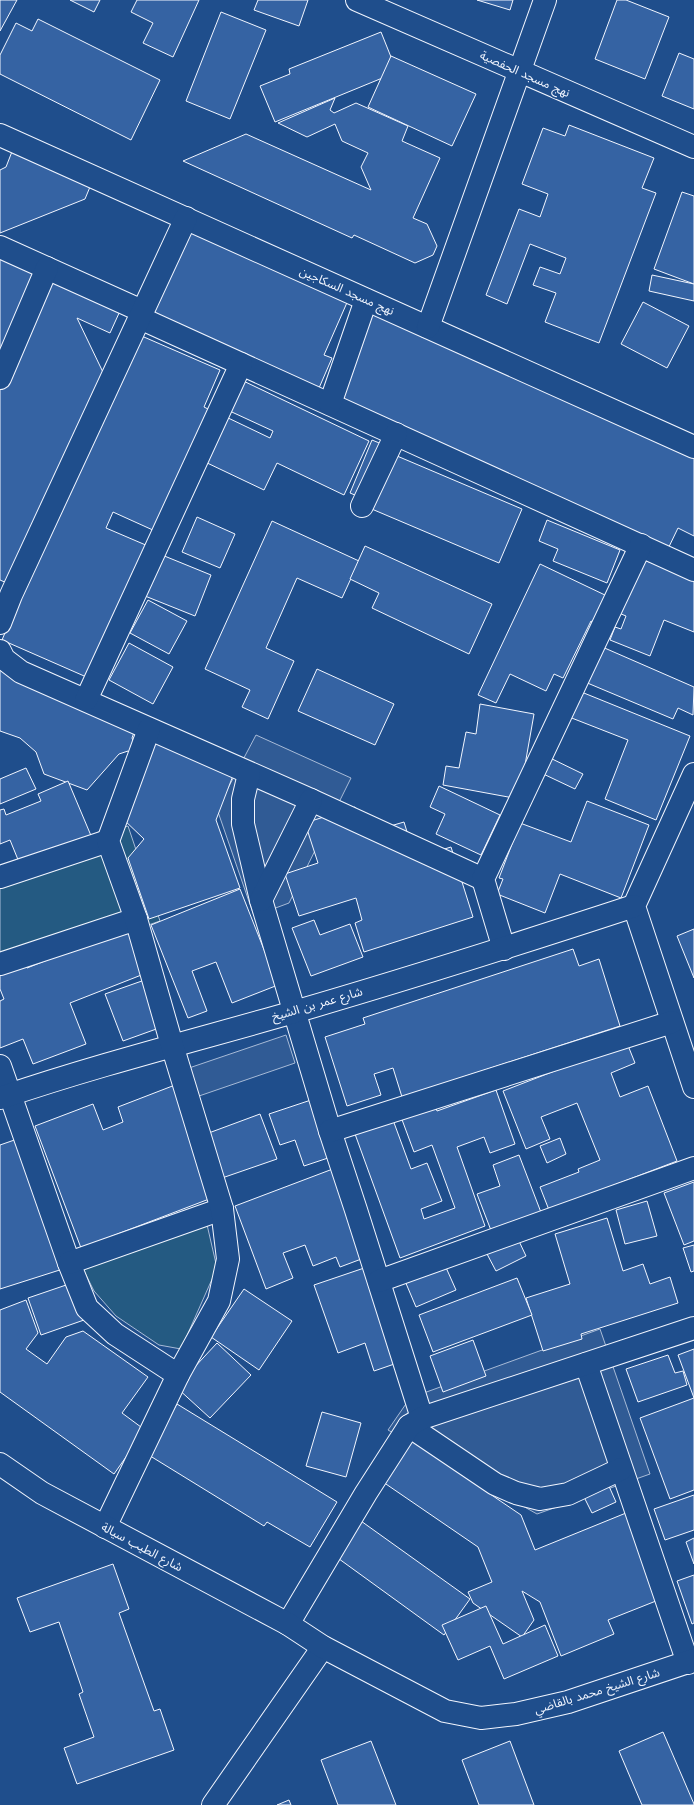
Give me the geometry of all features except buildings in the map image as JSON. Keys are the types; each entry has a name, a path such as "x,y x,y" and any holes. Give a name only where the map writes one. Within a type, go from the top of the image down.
{"street":[{"name":"نهج مسجد الحفصية","path":"357,0 694,147"},
{"path":"428,327 545,0"},
{"name":"نهج مسجد السكاجين","path":"0,135 694,447"},
{"path":"0,622 6,594 141,315 186,218"},
{"path":"0,247 47,268 241,364 694,570"},
{"path":"0,378 47,268"},
{"path":"330,404 366,300"},
{"path":"86,700 241,364"},
{"path":"362,506 396,434"},
{"path":"504,948 483,879 641,545"},
{"path":"0,651 4,659 21,672 310,800 483,879"},
{"path":"105,1527 178,1375 219,1301 228,1259 222,1209 172,1045 136,919 108,841 149,729"},
{"path":"249,774 243,799 243,824 261,900 330,1131 379,1281 415,1422 495,1484 516,1493 540,1499 568,1494 622,1469"},
{"path":"694,774 634,906 694,1087"},
{"path":"261,900 310,800"},
{"path":"0,877 108,841"},
{"name":"شارع عمر بن الشيخ","path":"5,1097 172,1045 294,1012 504,948 634,906"},
{"path":"0,964 136,919"},
{"path":"330,1131 672,1022"},
{"path":"0,1066 5,1097 69,1263 88,1308 115,1334 178,1375"},
{"path":"379,1281 694,1168"},
{"path":"69,1263 222,1209"},
{"path":"288,1624 366,1493 415,1422 694,1328"},
{"path":"586,1364 691,1662"},
{"name":"شارع الطيب سيالة","path":"0,1464 42,1494 288,1624 323,1647"},
{"path":"213,1805 323,1647"},
{"name":"شارع الشيخ محمد بالقاضي","path":"323,1647 445,1711 481,1718 516,1714 568,1702 691,1662"}],"shaded area":[{"path":"256,735 351,778 289,903 254,916 217,809"},
{"path":"128,826 160,921 0,976 0,870"},
{"path":"286,1035 295,1063 199,1096 189,1068"},
{"path":"205,1216 217,1268 181,1349 159,1345 116,1316 94,1291 81,1265"},
{"path":"600,1329 650,1474 537,1514 388,1430 410,1398"}]}
